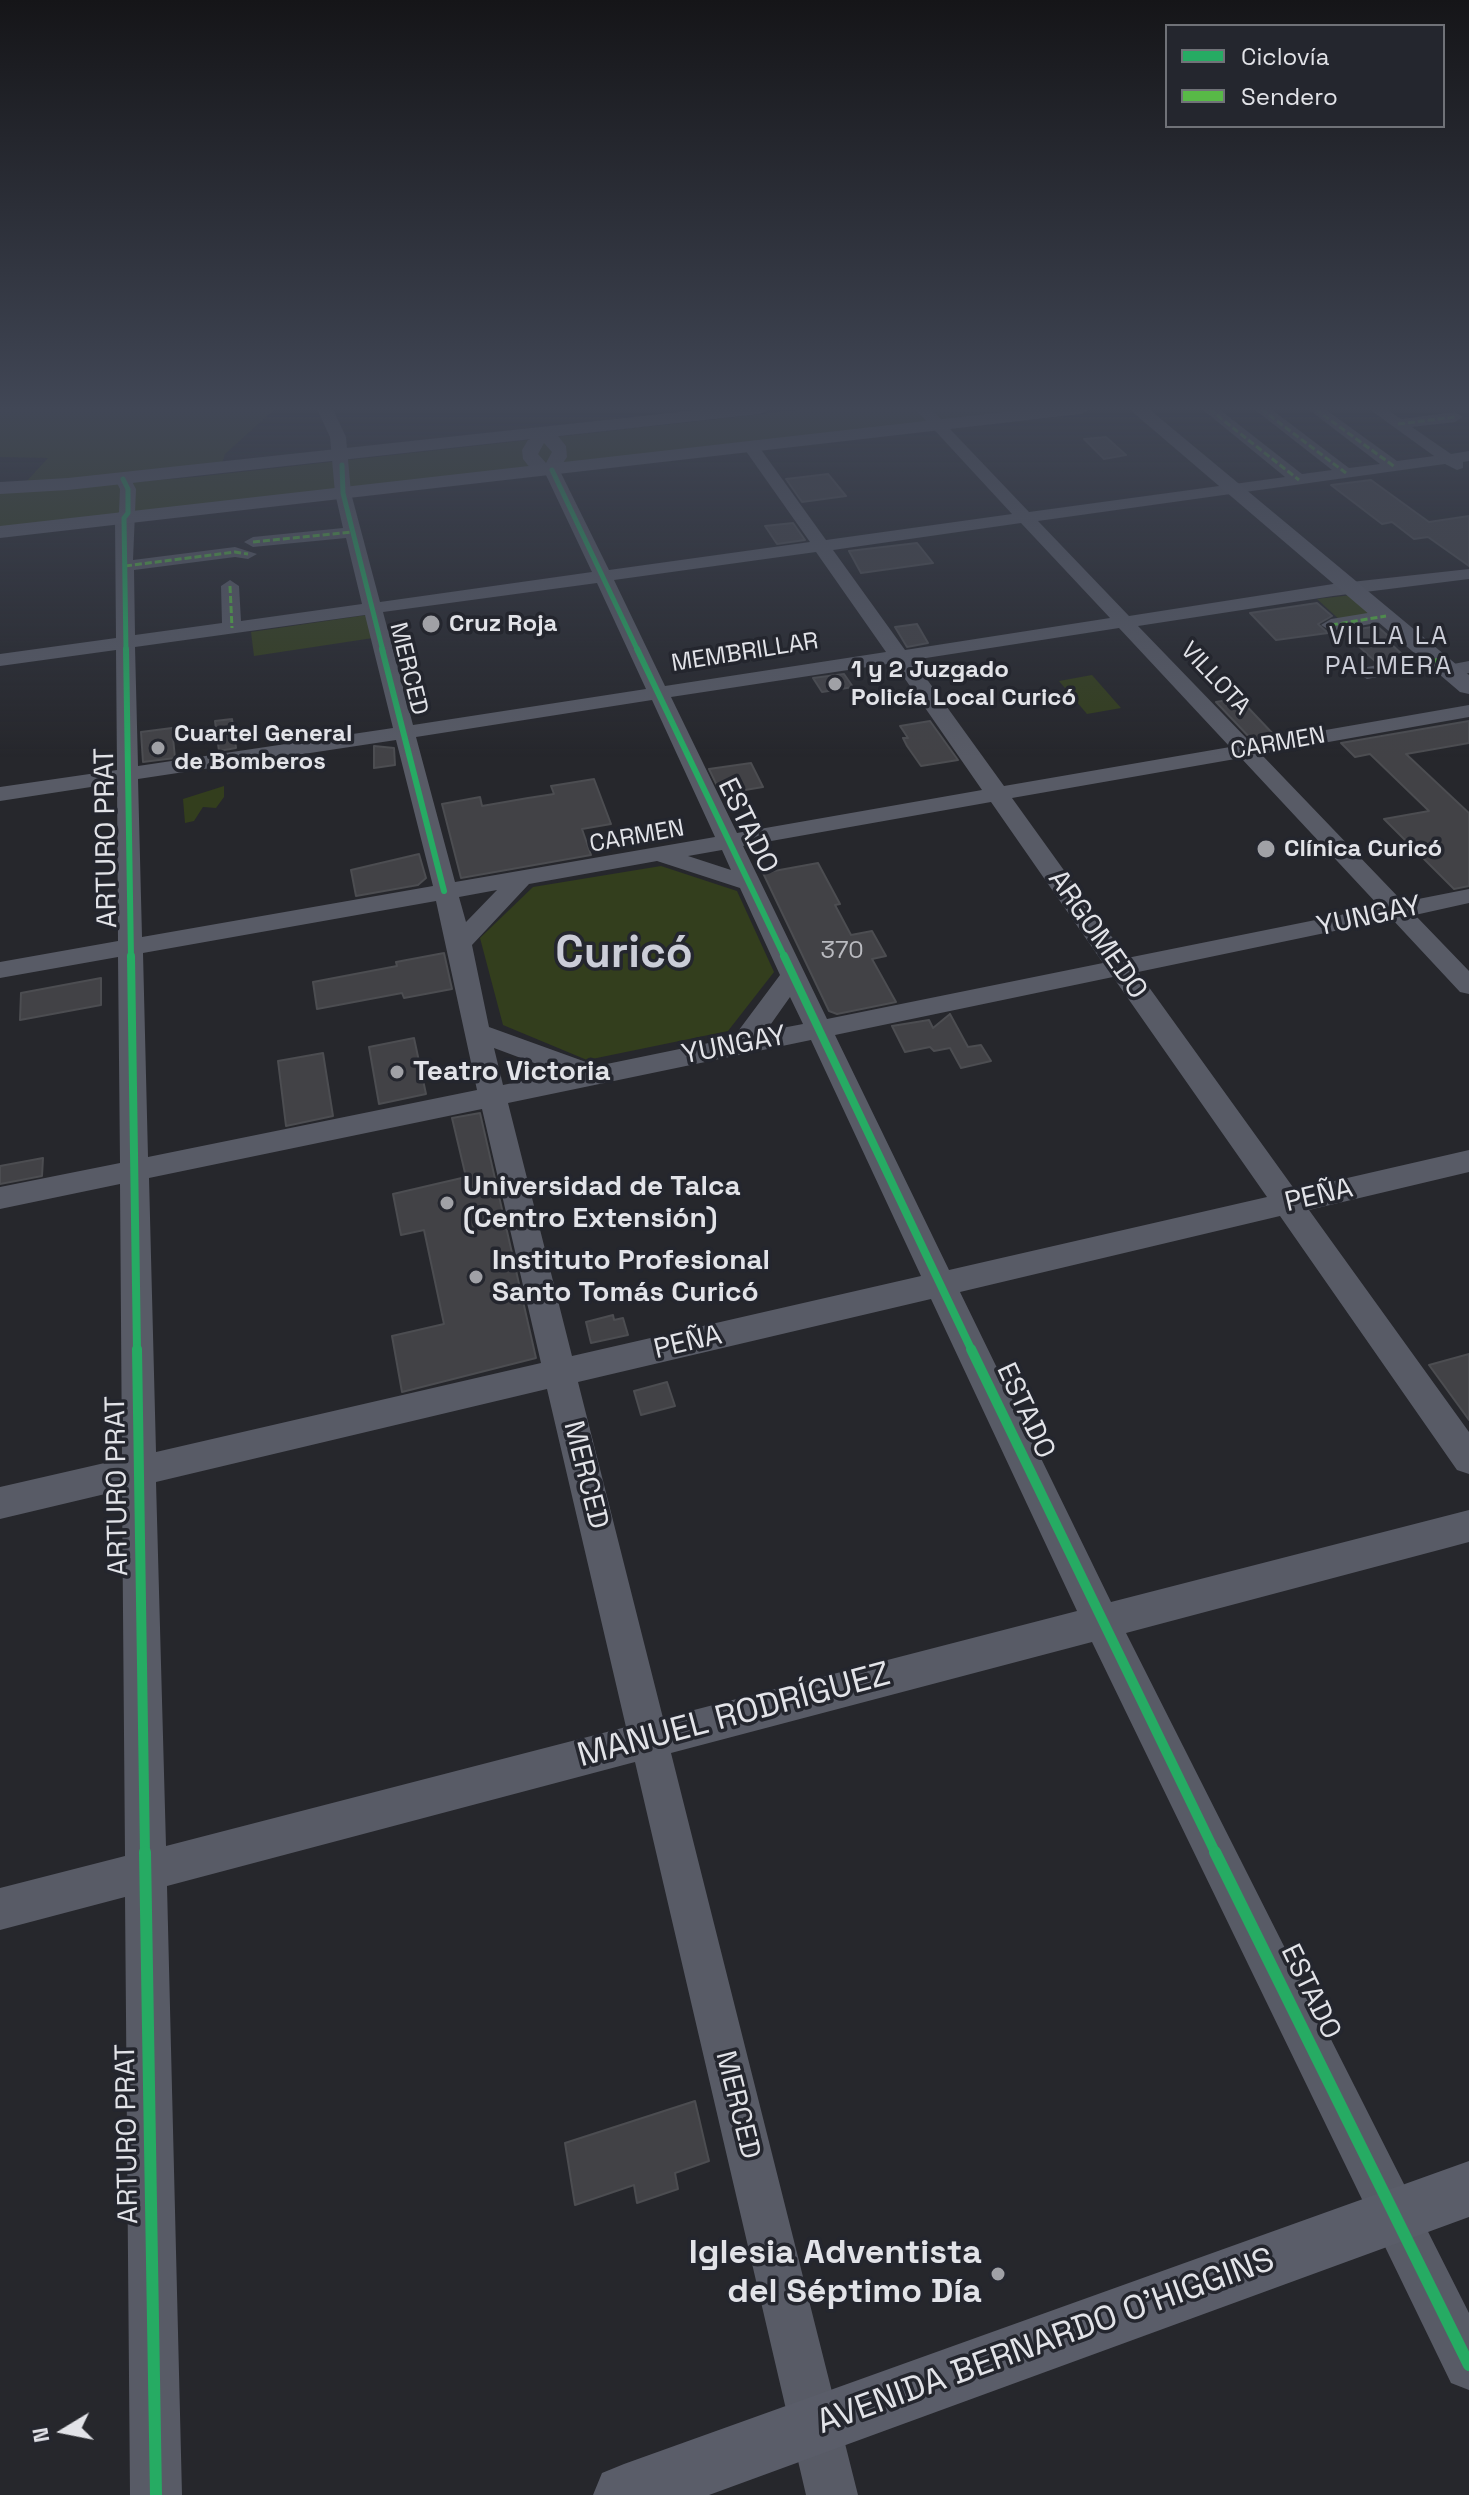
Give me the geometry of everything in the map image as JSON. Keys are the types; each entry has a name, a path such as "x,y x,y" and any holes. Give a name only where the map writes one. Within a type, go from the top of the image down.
{"main road":[{"path":"0,532 58,525"},
{"path":"1278,525 1386,616 1452,666 1469,687"},
{"name":"AVENIDA BERNARDO O'HIGGINS","path":"624,2495 1469,2189"}],"street":[{"name":"ARTURO PRAT","path":"124,525 156,2495"},
{"name":"MERCED","path":"351,525 459,943 477,1032 832,2495"},
{"name":"ESTADO","path":"579,525 1101,1621 1469,2365"},
{"name":"ARGOMEDO","path":"806,525 1469,1459"},
{"path":"0,660 966,525"},
{"name":"VILLOTA","path":"1034,525 1469,986"},
{"path":"125,566 353,532"},
{"name":"MEMBRILLAR","path":"0,794 1126,622 1469,574"},
{"path":"230,586 232,628"},
{"path":"1331,625 1386,616"},
{"path":"1367,673 1452,666"},
{"name":"CARMEN","path":"0,970 1469,711"},
{"path":"657,854 750,884"},
{"path":"459,943 523,877"},
{"name":"YUNGAY","path":"0,1198 1469,896"},
{"path":"743,1044 794,974"},
{"path":"477,1032 594,1075"},
{"name":"PEÑA","path":"0,1503 1469,1161"},
{"name":"MANUEL RODRÍGUEZ","path":"0,1909 1469,1526"}],"green space":[{"path":"0,525 31,525 0,529"},
{"path":"1352,595 1377,616 1341,621 1317,599"},
{"path":"367,615 373,638 254,656 251,632"},
{"path":"1092,675 1121,708 1087,714 1059,681"},
{"path":"224,786 224,797 216,808 203,807 194,821 185,823 183,799"},
{"path":"661,866 737,891 774,972 728,1031 587,1060 503,1025 480,938 533,887"}],"building":[{"path":"795,525 805,540 777,544 765,526"},
{"path":"1396,525 1469,525 1469,566 1428,537 1414,539"},
{"path":"917,543 933,563 861,573 849,551"},
{"path":"1317,603 1332,616 1318,624 1328,633 1276,640 1250,613"},
{"path":"917,624 928,643 907,647 895,627"},
{"path":"1377,626 1395,642 1390,643 1405,657 1376,662 1343,632"},
{"name":"1 y 2 Juzgado Policía Local Curicó","path":"844,674 853,687 822,692 813,678"},
{"path":"1239,698 1275,736 1252,740 1216,702"},
{"path":"232,719 236,748 219,751 215,721"},
{"path":"930,721 958,760 921,766 907,746 903,738 908,738 900,726"},
{"path":"1469,721 1469,743 1406,754 1469,813 1469,886 1454,889 1384,819 1429,811 1370,754 1355,757 1341,743"},
{"name":"Cuartel General de Bomberos","path":"172,728 175,758 143,762 141,732"},
{"path":"374,746 394,748 395,765 374,768"},
{"path":"751,763 763,787 721,794 709,769"},
{"path":"594,779 611,824 582,829 591,855 461,878 442,804 480,797 482,806 554,794 551,786"},
{"path":"419,854 426,878 418,885 356,896 351,870"},
{"path":"818,863 840,904 835,905 851,935 872,931 886,956 872,959 896,1002 837,1014 829,1011 763,873"},
{"path":"444,953 452,989 404,998 402,993 317,1009 313,982 397,966 396,962"},
{"path":"101,978 101,1005 20,1020 21,993"},
{"path":"950,1014 968,1047 981,1045 991,1061 961,1068 950,1048 934,1051 930,1047 905,1052 892,1026 929,1020 933,1028"},
{"name":"Teatro Victoria","path":"414,1038 426,1094 379,1104 369,1047"},
{"path":"323,1053 333,1116 286,1126 278,1061"},
{"path":"480,1113 536,1358 402,1392 392,1336 444,1324 424,1230 401,1235 393,1194 466,1177 452,1118"},
{"path":"43,1158 42,1176 0,1184 0,1166"},
{"path":"613,1315 614,1320 623,1318 628,1335 591,1343 586,1322"},
{"path":"1469,1354 1469,1420 1429,1365"},
{"path":"667,1382 675,1406 641,1415 634,1391"},
{"path":"695,2101 709,2161 675,2173 678,2189 637,2203 634,2185 575,2205 565,2143"}],"marked path":[{"path":"253,542 353,532"},
{"path":"125,566 235,552 248,554"},
{"path":"230,586 232,628"},
{"path":"1331,625 1386,616"},
{"path":"1367,673 1438,660"}],"cycle path":[{"path":"124,525 156,2495"},
{"path":"351,525 444,891"},
{"path":"578,525 1108,1636 1469,2365"}],"place":[{"name":"Cruz Roja","path":"431,624"},
{"name":"1 y 2 Juzgado Policía Local Curicó","path":"835,684"},
{"name":"Cuartel General de Bomberos","path":"158,748"},
{"name":"Clínica Curicó","path":"1266,849"},
{"name":"Teatro Victoria","path":"397,1072"},
{"name":"Universidad de Talca (Centro Extensión)","path":"447,1203"},
{"name":"Instituto Profesional Santo Tomás Curicó","path":"476,1277"},
{"name":"Iglesia Adventista del Séptimo Día","path":"998,2274"}],"district":[{"name":"VILLA LA PALMERA","path":"1389,652"},
{"name":"Curicó","path":"624,955"}]}
